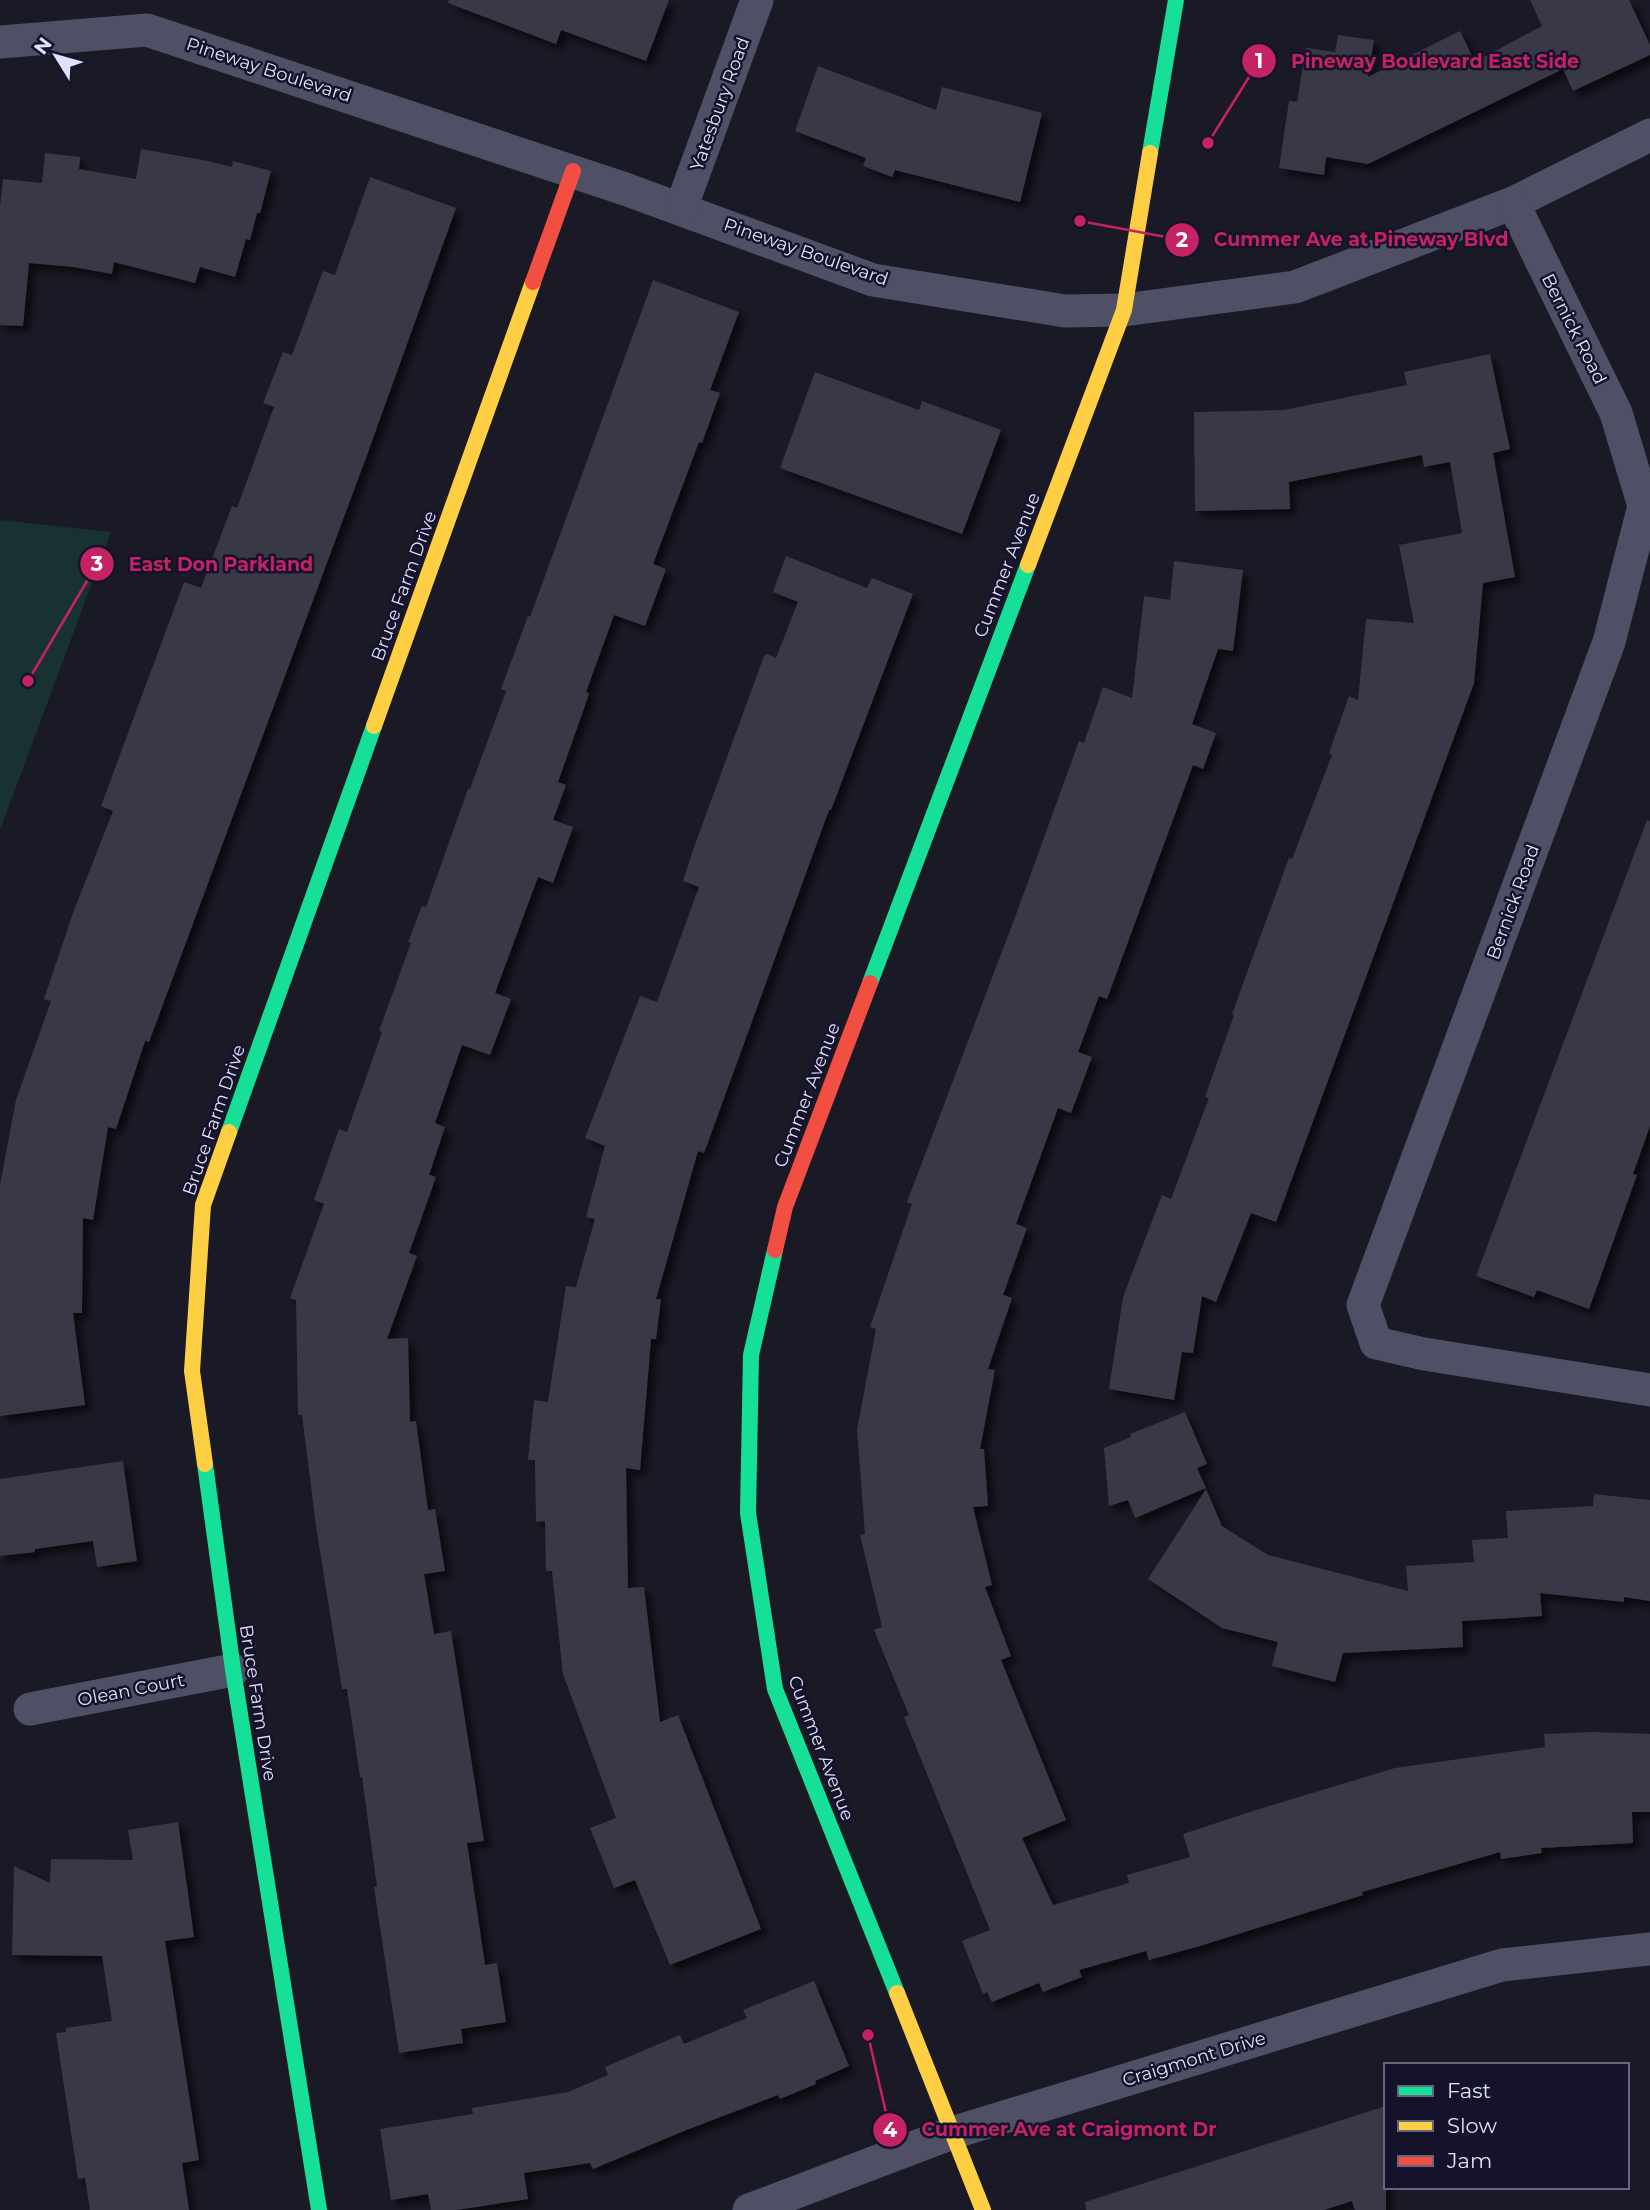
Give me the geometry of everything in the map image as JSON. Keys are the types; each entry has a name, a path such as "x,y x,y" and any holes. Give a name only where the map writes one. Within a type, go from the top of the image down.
{"street":[{"name":"Yatesbury Road","path":"681,208 757,0"},
{"name":"Cummer Avenue","path":"983,2210 775,1689 747,1513 751,1355 785,1207 1124,310 1176,0"},
{"name":"Pineway Boulevard","path":"0,42 147,30 681,208 873,280 1065,311 1124,310 1295,287 1513,203 1650,135"},
{"name":"Bruce Farm Drive","path":"319,2210 233,1670 192,1371 203,1205 573,171"},
{"name":"Bernick Road","path":"1513,203 1616,413 1644,506 1609,642 1363,1305 1376,1343 1424,1354 1650,1390"},
{"name":"Olean Court","path":"30,1709 233,1670"},
{"name":"Craigmont Drive","path":"749,2210 952,2133 1502,1965 1650,1950"}],"green space":[{"path":"0,520 111,532 0,830"}],"building":[{"path":"449,0 669,0 646,61 561,30 556,44 448,3"},
{"path":"1530,0 1629,0 1650,45 1650,55 1573,91 1563,69 1368,164 1326,157 1324,175 1279,168 1289,101 1297,102 1306,48 1335,52 1338,35 1374,40 1368,77 1460,31 1475,62 1542,26"},
{"path":"818,66 936,110 942,87 1042,113 1020,202 895,170 892,177 863,166 866,158 795,131"},
{"path":"141,149 232,167 233,161 271,171 260,213 257,213 250,240 246,239 235,277 200,267 195,283 114,262 112,274 29,263 23,326 0,325 0,206 3,179 42,183 45,153 80,157 79,169 136,179"},
{"path":"370,177 456,208 149,1042 145,1041 116,1129 108,1127 93,1220 83,1218 82,1313 73,1313 85,1405 0,1416 0,1185 16,1100 51,1001 44,999 73,913 113,811 101,806 184,582 201,588 232,506 237,508 274,407 263,403 283,352 292,355 323,271 335,275"},
{"path":"653,280 739,312 710,390 720,393 653,564 666,569 645,626 614,615 586,692 589,694 558,782 566,785 553,820 573,827 553,883 538,877 495,993 511,999 490,1055 462,1045 435,1123 445,1127 429,1175 436,1177 409,1253 417,1256 387,1339 408,1338 410,1422 416,1421 428,1510 435,1509 445,1571 424,1574 434,1634 451,1631 484,1841 467,1843 485,1965 497,1963 506,2022 461,2029 463,2043 399,2053 374,1887 377,1887 362,1777 347,1689 342,1689 316,1526 302,1415 298,1415 296,1300 290,1298 324,1204 314,1200 339,1129 347,1132 411,943 408,942 422,906 426,907 470,789 506,691 501,689 528,616 530,617"},
{"path":"1490,354 1510,449 1493,453 1515,577 1483,583 1474,683 1276,1222 1251,1213 1216,1302 1202,1296 1193,1353 1182,1352 1174,1400 1109,1389 1123,1297 1162,1195 1171,1199 1209,1098 1205,1097 1234,1015 1232,1014 1289,858 1292,859 1332,755 1329,753 1349,696 1358,700 1366,619 1414,623 1399,545 1462,533 1450,462 1424,467 1422,455 1289,482 1290,509 1195,511 1194,412 1284,410 1407,385 1404,372"},
{"path":"815,372 919,410 922,401 1001,430 962,534 780,468"},
{"path":"786,556 867,588 872,578 913,594 829,810 704,1153 698,1151 656,1299 661,1299 656,1339 651,1339 640,1470 626,1468 628,1588 644,1587 660,1722 678,1715 761,1929 670,1965 635,1880 614,1888 590,1828 616,1818 563,1674 552,1571 546,1571 545,1521 536,1522 535,1460 528,1460 534,1400 548,1402 566,1286 576,1287 595,1219 586,1217 605,1146 585,1138 640,996 657,1002 699,887 683,881 693,850 764,656 767,654 776,658 798,602 773,592"},
{"path":"1174,561 1243,570 1233,651 1218,649 1192,724 1216,733 1203,769 1193,765 1107,999 1099,996 1078,1052 1092,1057 1071,1113 1058,1108 1016,1224 1027,1228 1003,1295 1012,1298 988,1369 995,1370 980,1449 984,1449 988,1506 973,1507 992,1585 985,1587 1011,1656 1001,1660 1066,1820 1022,1838 1053,1905 1129,1883 1127,1875 1190,1857 1183,1834 1395,1768 1545,1747 1544,1734 1650,1734 1650,1812 1632,1812 1633,1843 1541,1848 1542,1853 1501,1859 1500,1852 1362,1892 1363,1895 1200,1946 1149,1960 1146,1951 1079,1970 1082,1977 1043,1992 1039,1983 992,2002 987,1992 983,1994 962,1941 990,1930 904,1717 909,1715 874,1630 882,1627 860,1535 865,1534 857,1430 876,1329 870,1327 912,1204 907,1202 1079,741 1084,743 1103,687 1132,698 1144,596 1170,600"},
{"path":"1647,820 1650,821 1650,1126 1633,1174 1637,1175 1589,1309 1537,1290 1534,1297 1476,1276"},
{"path":"1185,1412 1207,1464 1197,1468 1206,1488 1135,1518 1128,1500 1109,1506 1104,1448 1131,1437 1130,1434"},
{"path":"123,1461 137,1561 97,1567 93,1541 0,1556 0,1479"},
{"path":"1206,1489 1222,1526 1268,1555 1408,1591 1406,1566 1474,1562 1472,1540 1508,1538 1506,1511 1593,1506 1594,1494 1650,1500 1650,1601 1624,1597 1624,1602 1540,1593 1542,1616 1462,1621 1463,1647 1343,1653 1335,1682 1272,1666 1278,1642 1222,1628 1148,1579"},
{"path":"178,1822 194,1937 165,1941 199,2160 182,2163 189,2210 90,2210 85,2178 78,2179 56,2033 66,2032 66,2028 112,2021 102,1956 12,1955 14,1866 50,1883 51,1859 133,1860 128,1830"},
{"path":"814,1981 849,2066 815,2081 816,2084 780,2099 778,2095 593,2169 590,2163 524,2173 528,2199 457,2210 431,2210 428,2194 391,2200 380,2129 473,2114 472,2108 568,2092 608,2075 605,2067 680,2035 684,2044 747,2018 743,2010"},
{"path":"1384,2107 1386,2210 1355,2210 1352,2201 1324,2210 1086,2210 1085,2202"}],"traffic: fast":[{"path":"1150,153 1176,0"},
{"path":"870,983 1028,565"},
{"path":"229,1132 374,726"},
{"path":"775,1250 751,1355 748,1513 775,1689 897,1993"},
{"path":"205,1464 233,1670 319,2210"}],"traffic: slow":[{"path":"1028,565 1124,310 1150,153"},
{"path":"374,726 533,282"},
{"path":"205,1464 192,1371 203,1205 229,1132"},
{"path":"897,1993 983,2210"}],"traffic: jam":[{"path":"533,282 573,171"},
{"path":"775,1250 785,1207 870,983"}],"place":[{"name":"Pineway Boulevard East Side","path":"1208,143"},
{"name":"Cummer Ave at Pineway Blvd","path":"1080,221"},
{"name":"East Don Parkland","path":"28,681"},
{"name":"Cummer Ave at Craigmont Dr","path":"868,2035"}]}
